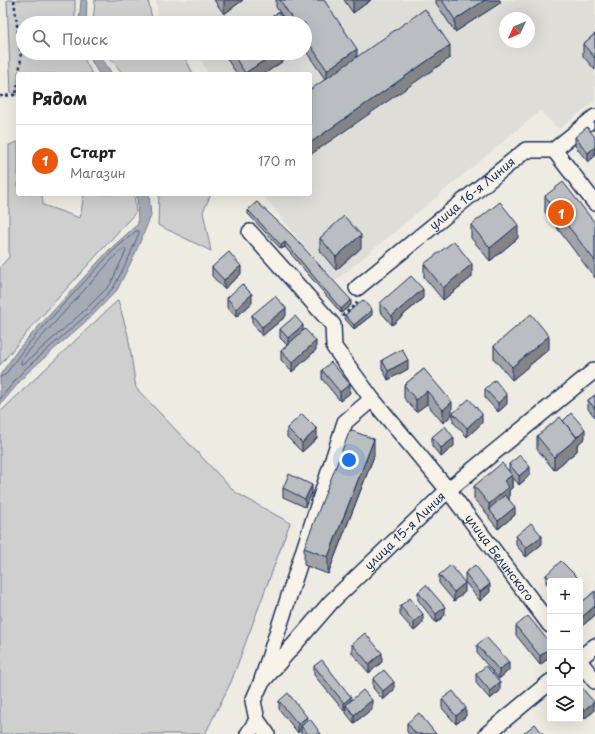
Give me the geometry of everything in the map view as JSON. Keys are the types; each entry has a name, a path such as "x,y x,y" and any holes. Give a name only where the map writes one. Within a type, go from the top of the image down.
{"street":[{"path":"595,117 554,150 595,203"},
{"name":"улица 16-я Линия","path":"357,288 526,150 554,150"},
{"path":"250,232 333,325"},
{"name":"улица Белинского","path":"333,325 334,347 372,399 448,490 547,621"},
{"name":"улица 15-я Линия","path":"257,720 253,700 261,683 331,602 448,490 595,370"},
{"path":"261,683 345,422 372,399"},
{"path":"583,656 595,646"},
{"path":"583,666 595,680"},
{"path":"486,734 547,684"},
{"path":"248,734 257,720 267,734"}],"path":[{"path":"14,0 16,17"},
{"path":"19,72 21,60"},
{"path":"0,96 16,95"},
{"path":"333,325 358,302 357,288"}],"shaded area":[{"path":"7,0 75,0 75,16 16,16 16,60 85,60 91,72 16,72 16,95 11,92"},
{"path":"95,0 148,0 151,16 94,16"},
{"path":"156,0 595,0 595,101 559,129 540,111 334,282 264,196 312,196 312,72 207,72 201,60 312,60 312,16 158,16"},
{"path":"112,60 186,60 192,72 121,72"},
{"path":"16,143 16,196 42,196 43,205 80,218 84,196 134,196 136,212 30,329 0,365 0,267 9,257 9,145"},
{"path":"159,196 210,196 203,212 211,251 158,225"},
{"path":"118,300 128,335 136,388 235,492 290,523 231,682 205,734 0,734 0,412"}],"water":[{"path":"81,0 87,0 86,16 80,16"},
{"path":"91,60 103,60 111,72 98,72"},
{"path":"137,196 149,196 151,216 134,256 117,290 92,316 27,373 0,405 0,375 19,348 110,249 138,224"}],"building":[{"path":"280,0 324,0 357,49 327,70 312,48 312,16 290,16"},
{"path":"442,0 485,0 455,20"},
{"path":"425,9 450,45 312,142 312,89"},
{"path":"279,12 282,16 273,16"},
{"path":"595,34 595,58 583,44"},
{"path":"237,60 265,60 247,72 244,72"},
{"path":"587,127 595,137 595,147 588,153 575,137"},
{"path":"563,182 595,223 595,261 545,196"},
{"path":"257,202 292,235 351,300 341,309 285,242 281,245 248,210"},
{"path":"500,202 518,225 490,248 471,225"},
{"path":"344,216 361,235 336,257 320,238"},
{"path":"454,241 472,264 443,288 424,264"},
{"path":"229,252 241,266 224,280 212,267"},
{"path":"411,276 423,289 392,316 380,303"},
{"path":"242,284 252,294 236,309 227,298"},
{"path":"275,296 286,308 262,327 252,315"},
{"path":"363,300 372,310 354,325 345,315"},
{"path":"531,314 549,336 512,367 494,346"},
{"path":"295,316 303,325 288,338 280,329"},
{"path":"305,329 316,341 292,363 281,351"},
{"path":"402,349 408,360 388,371 382,360"},
{"path":"331,362 350,384 340,392 322,370"},
{"path":"424,369 452,402 443,410 427,391 416,400 404,385"},
{"path":"495,380 507,395 498,403 485,389"},
{"path":"595,395 595,409 588,400"},
{"path":"469,399 482,414 467,428 453,413"},
{"path":"571,413 585,429 577,437 563,421"},
{"path":"302,414 317,429 302,443 287,428"},
{"path":"560,417 577,438 554,457 537,436"},
{"path":"445,426 454,438 441,448 432,437"},
{"path":"350,430 374,439 328,557 304,548"},
{"path":"520,455 530,467 519,476 509,464"},
{"path":"502,463 512,475 504,481 509,487 489,504 474,486"},
{"path":"289,474 312,485 305,499 283,488"},
{"path":"505,495 515,507 498,521 489,509"},
{"path":"531,523 542,536 526,548 516,536"},
{"path":"561,561 577,577 550,578 546,575"},
{"path":"451,565 465,583 454,592 439,575"},
{"path":"475,565 490,584 480,592 465,573"},
{"path":"426,585 445,607 436,614 418,592"},
{"path":"595,591 595,606 583,616 583,601"},
{"path":"410,598 423,614 414,622 400,606"},
{"path":"528,616 547,639 547,650 540,656 516,626"},
{"path":"365,633 382,653 369,664 352,644"},
{"path":"486,637 509,662 499,670 477,645"},
{"path":"322,660 351,697 344,703 314,666"},
{"path":"486,666 500,682 490,691 476,674"},
{"path":"384,670 394,682 383,691 373,679"},
{"path":"583,689 594,702 584,710 583,709"},
{"path":"363,690 372,700 354,715 346,705"},
{"path":"453,691 466,708 456,716 442,699"},
{"path":"288,693 307,717 298,724 279,701"},
{"path":"419,713 436,734 416,734 407,723"},
{"path":"310,719 321,734 308,734 301,726"},
{"path":"535,724 543,734 524,733"}],"place":[{"name":"Cтарт","path":"561,213"}]}
